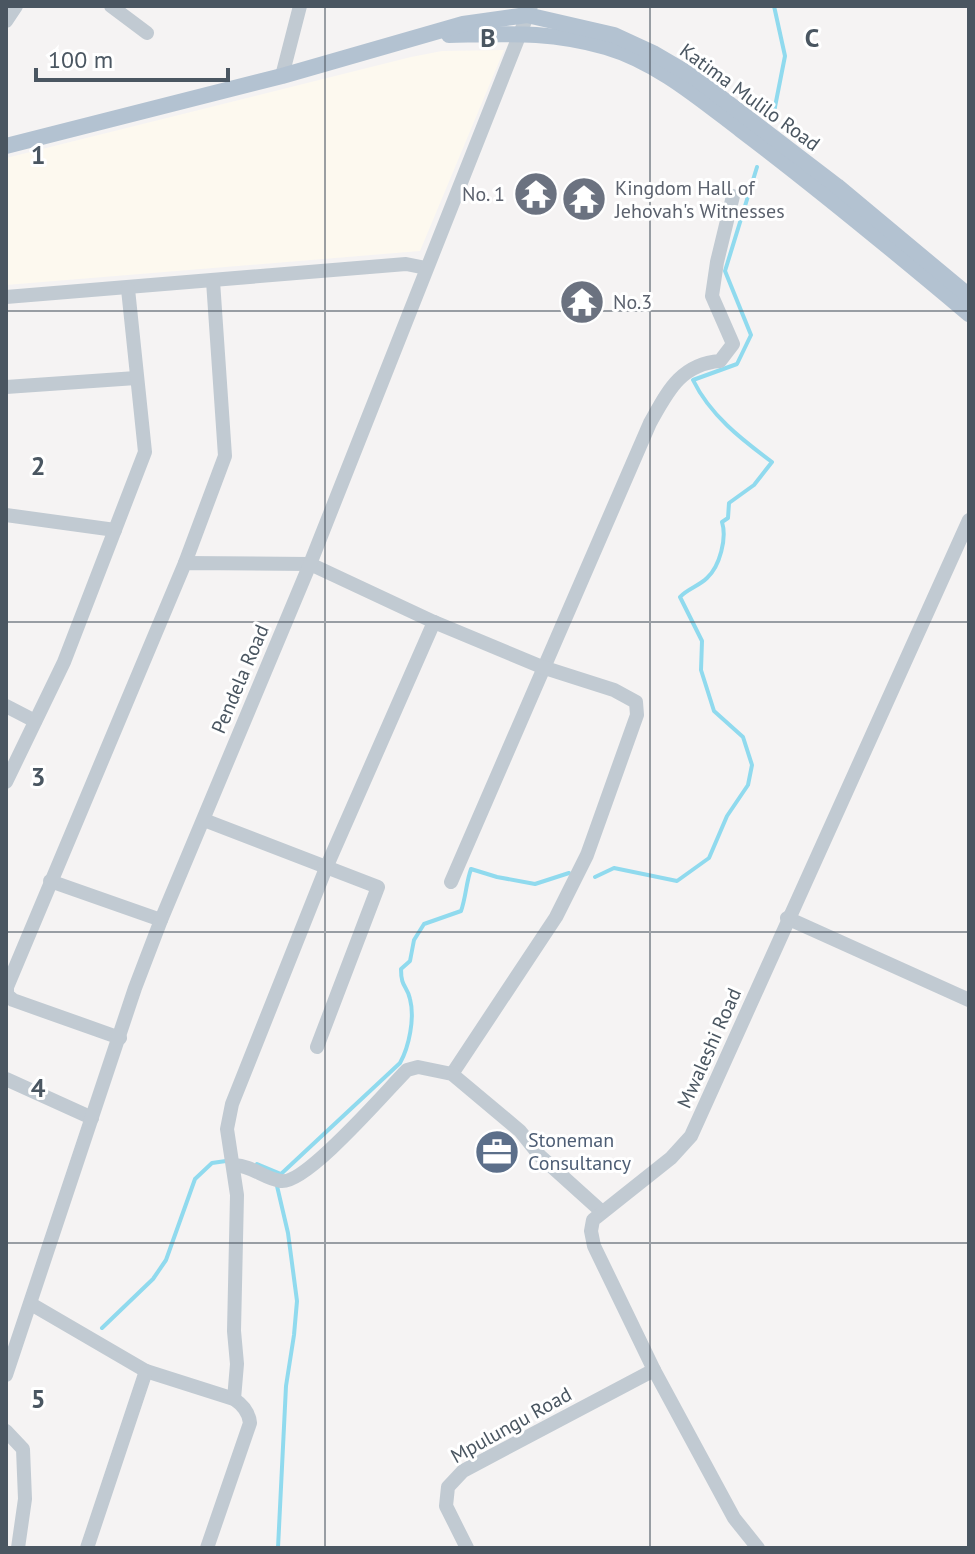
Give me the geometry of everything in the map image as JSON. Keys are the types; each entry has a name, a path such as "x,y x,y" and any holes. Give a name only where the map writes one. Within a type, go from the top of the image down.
{"main road":[{"name":"Katima Mulilo Road","path":"6,146 282,76 463,24 529,10 614,35 694,77 837,186 969,296"},
{"name":"Katima Mulilo Road","path":"424,36 521,32 549,35 610,48 647,65 686,89 829,197 969,314"}],"street":[{"path":"6,21 16,6"},
{"path":"111,6 147,33"},
{"path":"282,76 300,6"},
{"name":"Pendela Road","path":"6,1375 161,920 310,564 529,10"},
{"path":"451,882 650,423 672,383 705,362 720,361 733,344 712,296 733,196"},
{"path":"6,297 406,264 426,268"},
{"path":"120,1038 7,995 7,987 185,563 225,456 213,281"},
{"path":"6,782 64,662 145,452 128,289"},
{"path":"6,387 136,378"},
{"path":"6,515 115,530"},
{"name":"Mwaleshi Road","path":"601,1211 671,1158 691,1136 969,520"},
{"path":"185,563 310,564 434,622 542,667 614,690 636,702 637,715 587,855 556,917 452,1074"},
{"path":"234,1399 237,1364 234,1331 237,1195 227,1129 232,1104 326,868 434,622"},
{"path":"6,706 35,721"},
{"path":"204,820 378,887 317,1047"},
{"path":"50,881 161,920"},
{"path":"787,918 969,1000"},
{"path":"234,1165 249,1166 281,1181 293,1180 318,1162 407,1070 418,1067 452,1074 520,1131 540,1156 601,1211 593,1220 591,1231 594,1246 654,1370 734,1518 758,1548"},
{"path":"6,1079 92,1118"},
{"path":"31,1304 146,1371 234,1399 242,1405 250,1423 207,1548"},
{"name":"Mpulungu Road","path":"467,1548 446,1506 448,1487 463,1471 654,1370"},
{"path":"87,1548 146,1371"},
{"path":"6,1431 23,1449 25,1499 18,1548"}],"shaded area":[{"path":"504,50 420,251 6,285 6,158 411,57 442,51"}],"waterway":[{"path":"772,122 785,56 774,6"},
{"path":"595,877 614,868 677,881 709,858 727,816 748,785 752,765 743,737 714,711 701,670 702,641 680,597 712,573 721,552 724,536 722,522 728,518 729,503 754,485 772,462 717,415 693,380 737,364 751,335 725,271 757,167"},
{"path":"257,1164 281,1174 400,1063 408,1041 412,1015 401,969 410,961 414,940 424,924 461,911 471,869 535,884 569,873"},
{"path":"102,1328 153,1279 166,1260 195,1179 212,1163 226,1161"},
{"path":"277,1186 288,1233 297,1301 286,1386 278,1548"}],"place":[{"name":"No. 1","path":"536,194"},
{"name":"Kingdom Hall of Jehovah's Witnesses","path":"584,199"},
{"name":"No.3","path":"582,302"},
{"name":"Stoneman Consultancy","path":"497,1152"}]}
